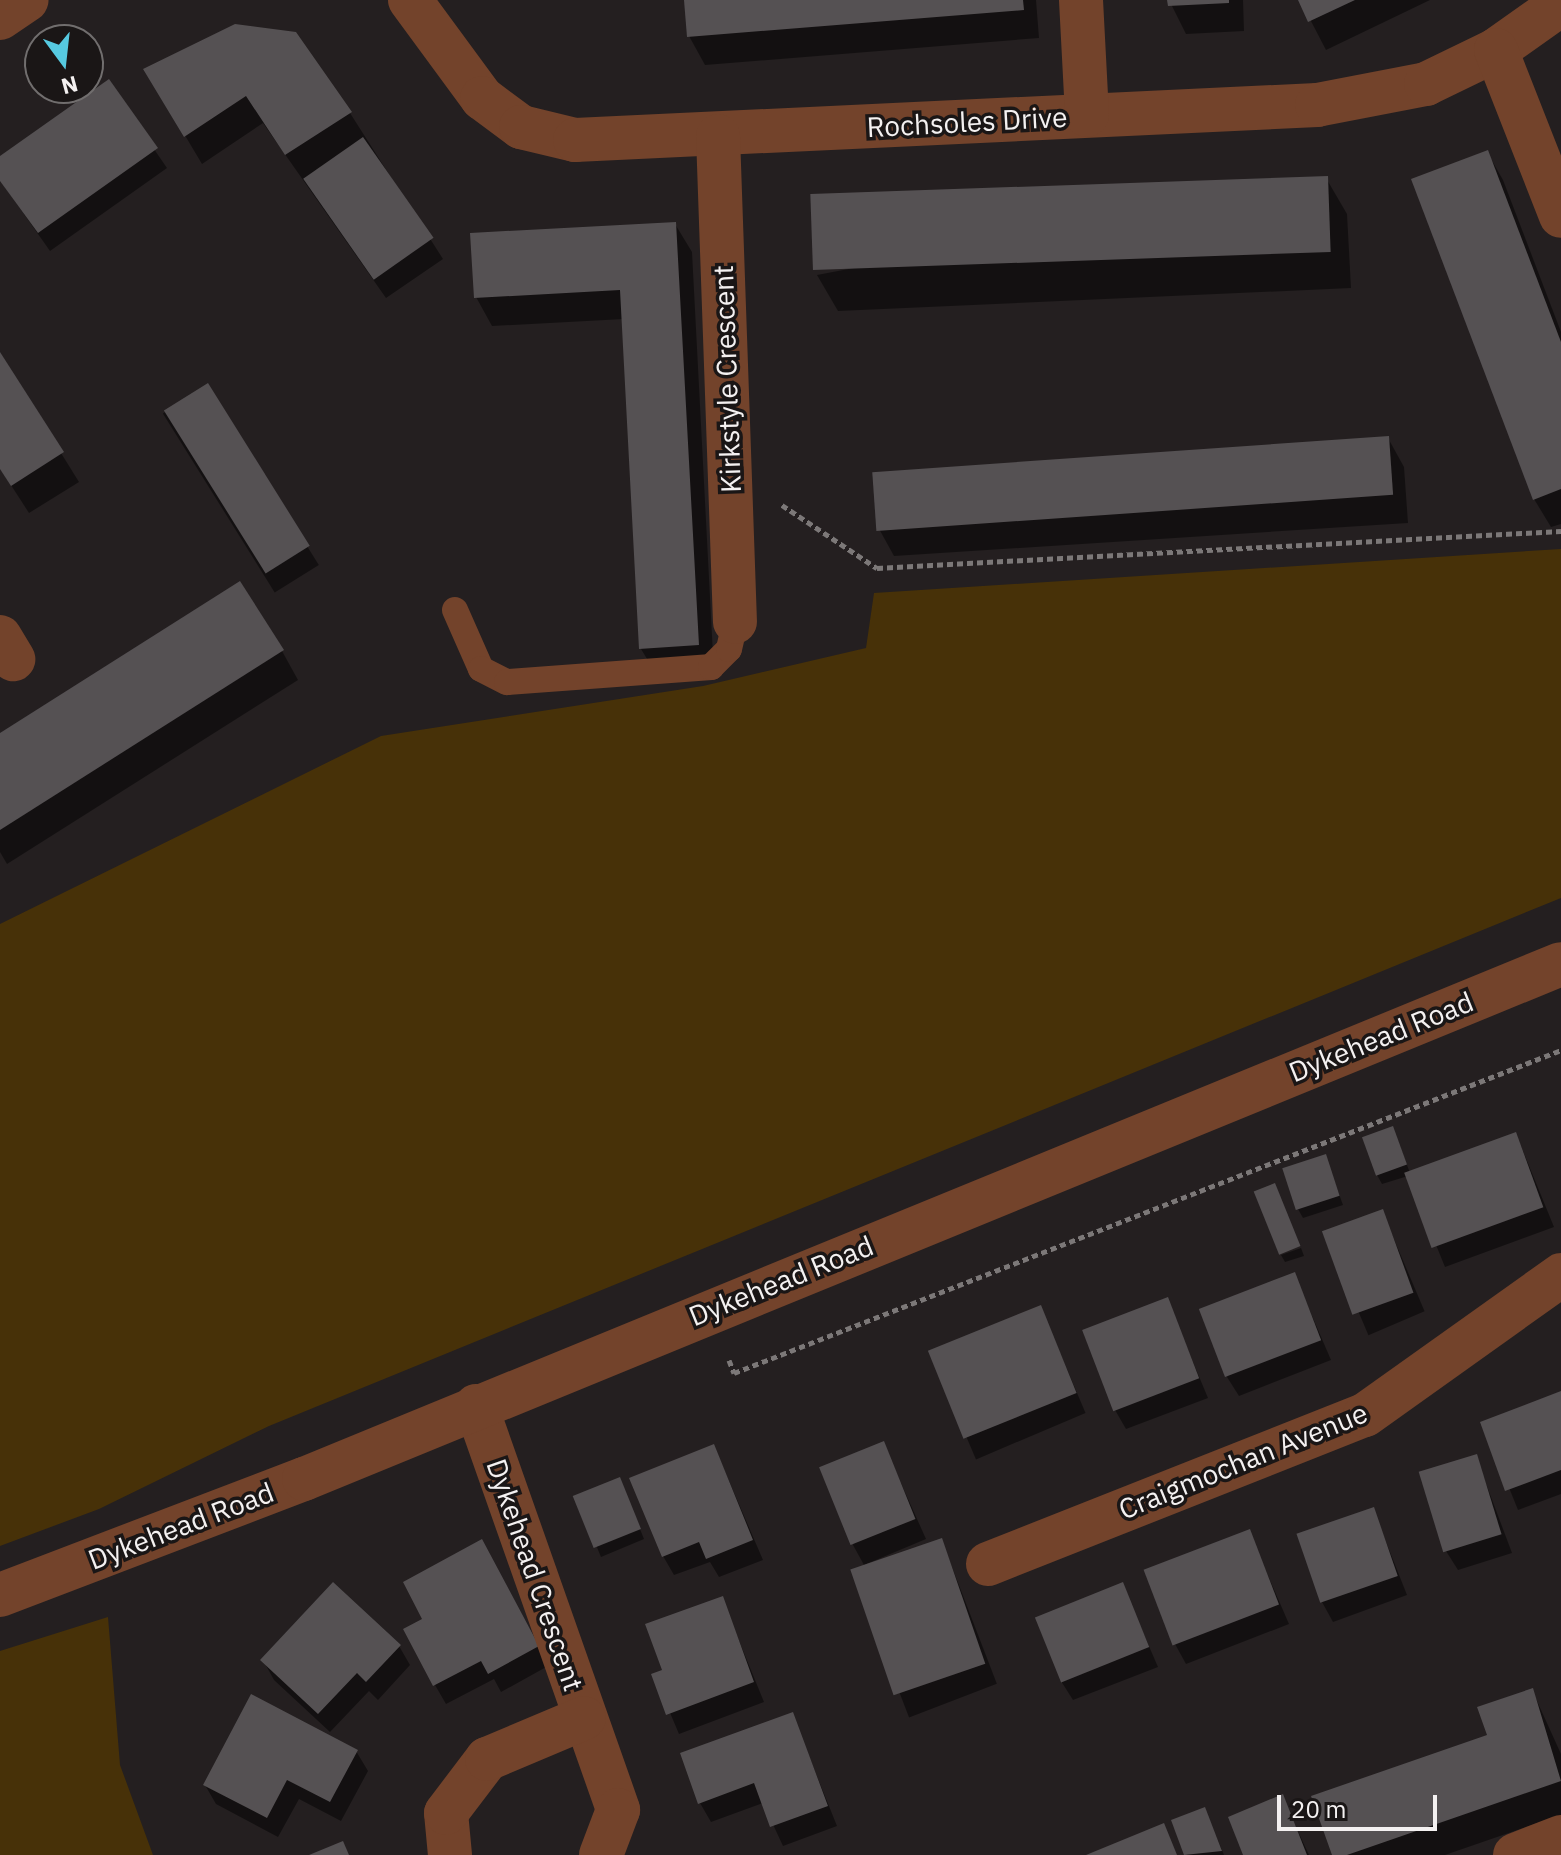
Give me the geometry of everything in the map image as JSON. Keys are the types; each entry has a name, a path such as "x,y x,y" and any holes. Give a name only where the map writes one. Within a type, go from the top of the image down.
{"street":[{"path":"0,18 27,0"},
{"name":"Rochsoles Drive","path":"410,0 482,98 521,127 575,140 718,136 1317,105 1426,84 1496,50 1561,4"},
{"path":"1081,0 1087,115"},
{"path":"1496,50 1561,216"},
{"name":"Kirkstyle Crescent","path":"718,136 735,622"},
{"name":"Dykehead Road","path":"0,1595 476,1406 1561,964"},
{"name":"Craigmochan Avenue","path":"988,1564 1365,1415 1561,1275"},
{"name":"Dykehead Crescent","path":"476,1406 618,1810 601,1855"},
{"path":"450,1855 446,1813 487,1759 588,1731"},
{"path":"1515,1855 1561,1837"}],"lane":[{"path":"455,610 481,669 507,682 711,667 729,649 735,622"}],"path":[{"path":"731,471 877,568 1561,531"},
{"path":"710,1311 734,1373 1561,1050"}],"shaded area":[{"path":"1561,549 1561,898 269,1426 99,1509 0,1546 0,924 381,736 703,686 866,648 874,593"},
{"path":"108,1617 120,1765 153,1855 0,1855 0,1651"}],"building":[{"path":"684,0 1023,0 1024,10 687,37"},
{"path":"1167,0 1229,0 1229,3 1168,6"},
{"path":"1298,0 1355,0 1308,22"},
{"path":"235,24 296,32 352,112 285,155 246,96 184,137 143,69"},
{"path":"109,79 158,148 38,233 0,181 0,156 74,104 104,104 104,83"},
{"path":"363,137 434,238 374,280 303,179"},
{"path":"1488,150 1561,342 1561,489 1533,500 1411,179"},
{"path":"1328,176 1331,252 813,270 810,194"},
{"path":"676,222 699,645 639,649 620,290 474,298 470,233"},
{"path":"0,352 64,452 11,486 0,469"},
{"path":"208,383 310,546 266,573 164,411"},
{"path":"1389,436 1393,495 876,531 872,472"},
{"path":"240,581 284,650 0,830 0,733"},
{"path":"1393,1126 1407,1165 1376,1176 1362,1137"},
{"path":"1516,1132 1543,1207 1432,1248 1404,1173"},
{"path":"1326,1154 1340,1196 1296,1210 1282,1168"},
{"path":"1275,1183 1300,1246 1279,1255 1254,1192"},
{"path":"1383,1209 1413,1293 1352,1315 1322,1231"},
{"path":"1295,1272 1321,1340 1225,1377 1199,1309"},
{"path":"1168,1297 1199,1378 1113,1411 1082,1330"},
{"path":"1041,1305 1077,1393 963,1439 928,1351"},
{"path":"1561,1391 1561,1470 1505,1491 1480,1422"},
{"path":"884,1441 915,1519 851,1545 819,1467"},
{"path":"714,1444 753,1540 706,1559 699,1542 662,1557 629,1478"},
{"path":"1477,1454 1502,1534 1443,1552 1419,1472"},
{"path":"620,1477 641,1529 594,1548 573,1496"},
{"path":"1374,1507 1398,1576 1320,1603 1296,1534"},
{"path":"1250,1529 1279,1605 1173,1645 1144,1570"},
{"path":"942,1538 985,1664 894,1695 850,1570"},
{"path":"482,1539 539,1646 488,1674 481,1661 433,1686 403,1629 422,1619 403,1582"},
{"path":"333,1582 401,1645 366,1682 357,1673 318,1714 260,1660"},
{"path":"1123,1582 1149,1647 1061,1682 1035,1618"},
{"path":"723,1596 754,1682 666,1715 651,1674 662,1670 645,1624"},
{"path":"1533,1688 1561,1781 1347,1855 1332,1855 1311,1796 1487,1735 1477,1707"},
{"path":"251,1694 358,1750 330,1802 287,1780 267,1818 203,1785"},
{"path":"793,1712 828,1806 770,1827 754,1783 698,1804 680,1753"},
{"path":"1283,1794 1307,1855 1243,1855 1228,1817"},
{"path":"1205,1807 1222,1851 1184,1855 1171,1820"},
{"path":"1164,1823 1177,1855 1086,1855"},
{"path":"343,1841 349,1855 309,1855"}]}
